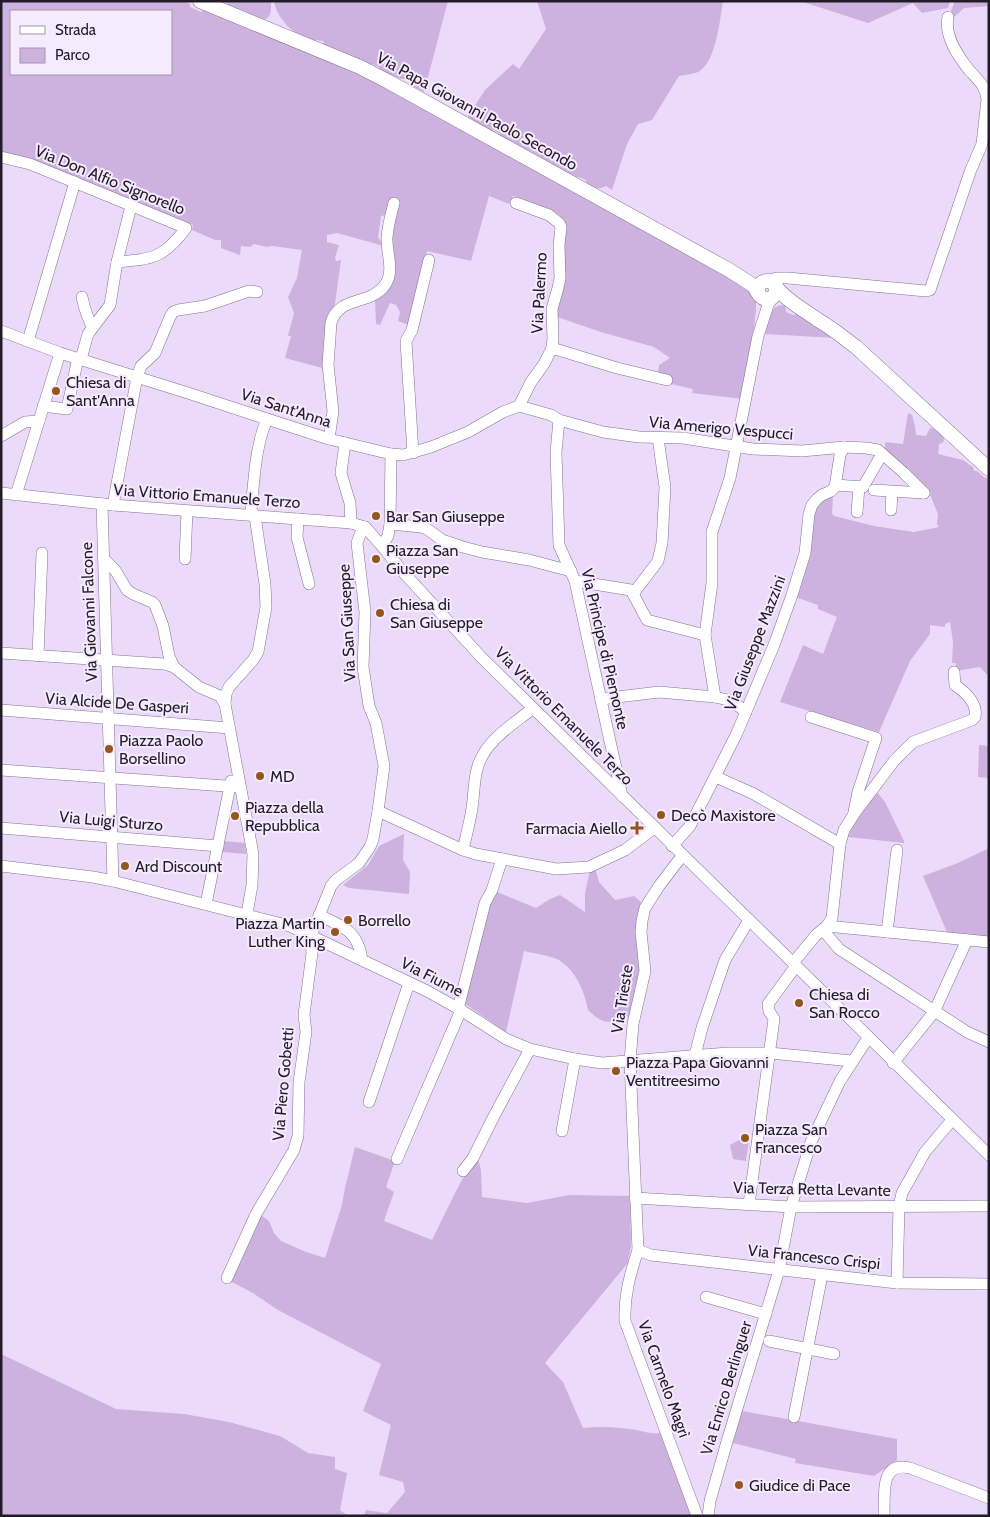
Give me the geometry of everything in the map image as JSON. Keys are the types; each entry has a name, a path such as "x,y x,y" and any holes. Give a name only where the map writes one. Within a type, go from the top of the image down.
{"main road":[{"name":"Via Papa Giovanni Paolo Secondo","path":"200,1 372,73 729,270 754,286 769,290 836,331 856,347 989,469"}],"street":[{"path":"715,697 705,635 712,583 712,532 730,478 769,290 776,278 788,278 930,290 970,172 982,144 988,99 987,92 981,82 955,50 947,26 948,17"},
{"name":"Via Don Alfio Signorello","path":"1,158 30,164 186,228 177,240 161,254 140,260 117,262"},
{"path":"28,341 75,182"},
{"path":"329,439 333,411 328,365 332,317 342,306 372,296 385,285 390,271 387,234 394,203"},
{"name":"Via Palermo","path":"516,203 549,214 561,227 558,245 560,278 552,309 552,348 519,406"},
{"path":"43,406 67,409 88,334 110,305 117,262 131,206"},
{"path":"412,453 406,341 412,330 429,260"},
{"path":"137,377 141,366 159,345 173,312 206,306 249,290 257,292"},
{"path":"82,297 85,310 95,325"},
{"name":"Via Sant'Anna","path":"1,331 60,353 329,439 391,454 403,455 412,453 468,432 503,412 519,406"},
{"path":"552,348 617,368 667,380"},
{"path":"16,495 60,353"},
{"name":"Via Giovanni Falcone","path":"110,778 104,559 107,505 137,377"},
{"path":"519,406 551,415 559,420"},
{"path":"206,904 218,846 235,787 236,763 225,704 226,694 229,687 254,660 258,652 266,607 265,584 255,516 251,511 255,470 263,429 267,419"},
{"name":"Via Amerigo Vespucci","path":"559,420 603,432 639,437 682,438 754,449 802,451 844,447 873,448 904,473 924,493 892,492"},
{"name":"Via Principe di Piemonte","path":"559,420 556,452 559,545 573,576 622,796"},
{"path":"1,436 25,422 38,422"},
{"path":"633,594 658,561 662,543 665,487 658,438"},
{"path":"345,443 342,473 350,503 351,523"},
{"path":"844,447 840,455 836,485 863,487 882,454"},
{"path":"382,546 388,536 390,524 391,454"},
{"name":"Via Giuseppe Mazzini","path":"672,846 690,826 716,777 774,645 805,553 808,514 812,505 836,485"},
{"path":"857,512 859,487"},
{"path":"874,490 892,492 891,510"},
{"name":"Via Vittorio Emanuele Terzo","path":"1,494 107,505 351,523 365,527 403,572 532,709 989,1155"},
{"path":"185,559 187,511"},
{"path":"298,519 297,537 309,584"},
{"path":"390,524 421,527 442,540 463,547 529,560 573,576 631,590 647,620 705,635"},
{"name":"Via San Giuseppe","path":"311,936 331,886 358,863 370,847 378,811 384,766 363,667 365,612 357,543 365,527"},
{"path":"38,656 42,553"},
{"path":"104,559 115,570 127,590 155,605 163,626 169,656 174,667"},
{"path":"1,653 164,664 174,667 199,687 220,696 225,704"},
{"path":"749,1204 774,1018 769,1007 794,965 816,934 825,928 832,918 840,844 844,830 854,814 894,761 913,742 972,720 975,717 976,710 972,702 955,685 954,672"},
{"path":"601,699 659,692 715,697 732,701 746,712"},
{"path":"463,850 472,807 476,771 481,758 497,738 532,709"},
{"name":"Via Alcide De Gasperi","path":"1,710 229,728"},
{"path":"811,717 876,738 858,792 854,814"},
{"path":"1,770 235,787"},
{"path":"716,777 754,794 840,844"},
{"path":"110,778 113,881"},
{"path":"235,787 253,854 252,885 247,914"},
{"path":"378,811 463,850 556,869 589,867 625,850 654,828"},
{"name":"Via Luigi Sturzo","path":"1,828 218,846"},
{"path":"887,932 897,850"},
{"name":"Via Trieste","path":"638,1250 630,1061 633,1024 645,971 641,932 642,920 645,908 682,856"},
{"path":"397,1159 460,1009 485,902 492,890 502,859"},
{"name":"Via Fiume","path":"1,866 113,881 290,926 460,1009 506,1039 530,1049 602,1063 728,1052 770,1053 852,1061"},
{"path":"319,915 350,931 361,951 362,960"},
{"path":"695,1055 724,960 749,920"},
{"path":"825,928 989,942"},
{"path":"825,928 839,949 934,1012 967,1032 989,1042"},
{"name":"Via Piero Gobetti","path":"227,1278 256,1214 294,1150 298,1136 299,1082 306,1032 304,1015 312,953 311,936"},
{"path":"893,1063 934,1012 967,940"},
{"path":"369,1102 409,983"},
{"name":"Via Enrico Berlinguer","path":"708,1516 710,1501 726,1445 779,1270 791,1207 811,1142 840,1081 868,1038"},
{"path":"463,1172 473,1158 530,1049"},
{"path":"562,1131 575,1059"},
{"path":"896,1283 899,1207 902,1193 925,1152 952,1120"},
{"name":"Via Terza Retta Levante","path":"635,1198 791,1207 989,1206"},
{"name":"Via Francesco Crispi","path":"638,1250 651,1255 896,1283 989,1284"},
{"name":"Via Carmelo Magrì","path":"638,1250 630,1272 626,1294 625,1321 697,1516"},
{"path":"794,1417 822,1274"},
{"path":"706,1297 766,1314"},
{"path":"768,1341 834,1354"},
{"path":"884,1516 886,1479 889,1471 896,1467 910,1468 989,1498"}],"green space":[{"path":"1,1 183,1 201,12 203,10 363,74 749,289 756,302 756,310 743,399 692,393 693,389 671,384 672,378 658,374 659,365 670,358 654,347 554,316 566,225 564,220 554,211 519,198 513,196 509,204 489,196 471,261 427,251 411,326 398,321 400,312 396,305 390,303 380,325 376,324 375,299 382,294 391,233 399,198 390,201 387,215 381,216 378,237 384,246 337,233 327,235 327,242 339,245 335,258 336,261 341,260 326,369 285,358 291,336 288,336 294,313 288,297 297,278 302,250 254,244 250,247 241,246 240,255 221,248 221,240 215,240 192,230 193,225 32,159 1,152"},
{"path":"226,1 448,1 424,92 414,87 412,82 407,79 401,79 380,71 379,67 372,64 366,65 325,47 323,41 316,40 312,42 299,35 283,21 274,2 271,2 269,16 261,20 229,6"},
{"path":"537,1 723,1 719,29 709,60 698,72 679,76 652,120 638,124 627,144 612,190 606,186 596,188 587,185 586,180 574,177 502,138 494,130 490,131 469,120 468,116 485,90 513,64 519,69 546,29"},
{"path":"800,1 950,1 948,8 922,13 913,3 868,23"},
{"path":"955,1 989,1 989,6 964,8 952,19 951,11"},
{"path":"781,305 785,306 786,312 793,315 798,314 836,338 764,334 771,312"},
{"path":"908,413 912,415 916,435 926,436 930,428 932,428 938,431 944,438 944,441 939,444 938,454 963,460 973,467 974,471 989,479 989,677 980,667 956,671 956,663 952,663 953,642 950,622 945,624 945,627 930,625 930,634 910,661 879,732 780,702 803,645 823,654 837,617 818,609 818,605 795,597 810,521 818,501 833,496 832,514 834,516 874,526 914,532 939,527 937,524 938,514 929,492 885,452 885,442 903,444"},
{"path":"979,745 989,746 989,778 978,777"},
{"path":"877,792 885,802 904,843 848,837 855,820"},
{"path":"404,834 403,860 410,872 409,894 349,888 343,885 368,865 379,846"},
{"path":"224,841 245,843 246,854 222,852"},
{"path":"989,848 989,937 947,932 923,876 958,863"},
{"path":"595,868 599,882 615,900 634,896 641,902 636,928 640,966 630,1016 608,1022 599,1019 588,1010 575,975 565,964 551,957 524,951 506,1032 464,1003 489,901 497,892 536,908 560,895 585,912 585,893 590,870"},
{"path":"750,1134 746,1161 733,1159 730,1145"},
{"path":"355,1147 395,1161 386,1187 394,1192 384,1221 432,1240 463,1178 478,1158 481,1170 482,1197 527,1203 569,1195 630,1196 631,1247 627,1264 545,1363 563,1382 583,1428 616,1428 660,1433 691,1516 364,1516 366,1510 387,1513 405,1492 403,1482 379,1475 391,1425 363,1411 381,1364 278,1310 253,1293 228,1280 259,1214 269,1221 274,1233 281,1241 325,1258 342,1205"},
{"path":"1,1354 116,1409 184,1414 229,1422 280,1436 308,1453 335,1457 335,1469 347,1473 340,1510 348,1516 1,1516"},
{"path":"742,1411 897,1439 897,1460 874,1476 795,1463 796,1459 733,1443"}],"place":[{"name":"Chiesa di Sant'Anna","path":"56,391"},
{"name":"Bar San Giuseppe","path":"376,516"},
{"name":"Piazza San Giuseppe","path":"376,559"},
{"name":"Chiesa di San Giuseppe","path":"380,613"},
{"name":"Piazza Paolo Borsellino","path":"109,749"},
{"name":"MD","path":"260,776"},
{"name":"Decò Maxistore","path":"661,815"},
{"name":"Piazza della Repubblica","path":"235,816"},
{"name":"Farmacia Aiello","path":"637,828"},
{"name":"Ard Discount","path":"125,866"},
{"name":"Borrello","path":"348,920"},
{"name":"Piazza Martin Luther King","path":"335,932"},
{"name":"Chiesa di San Rocco","path":"799,1003"},
{"name":"Piazza Papa Giovanni Ventitreesimo","path":"616,1071"},
{"name":"Piazza San Francesco","path":"745,1138"},
{"name":"Giudice di Pace","path":"739,1485"}]}
